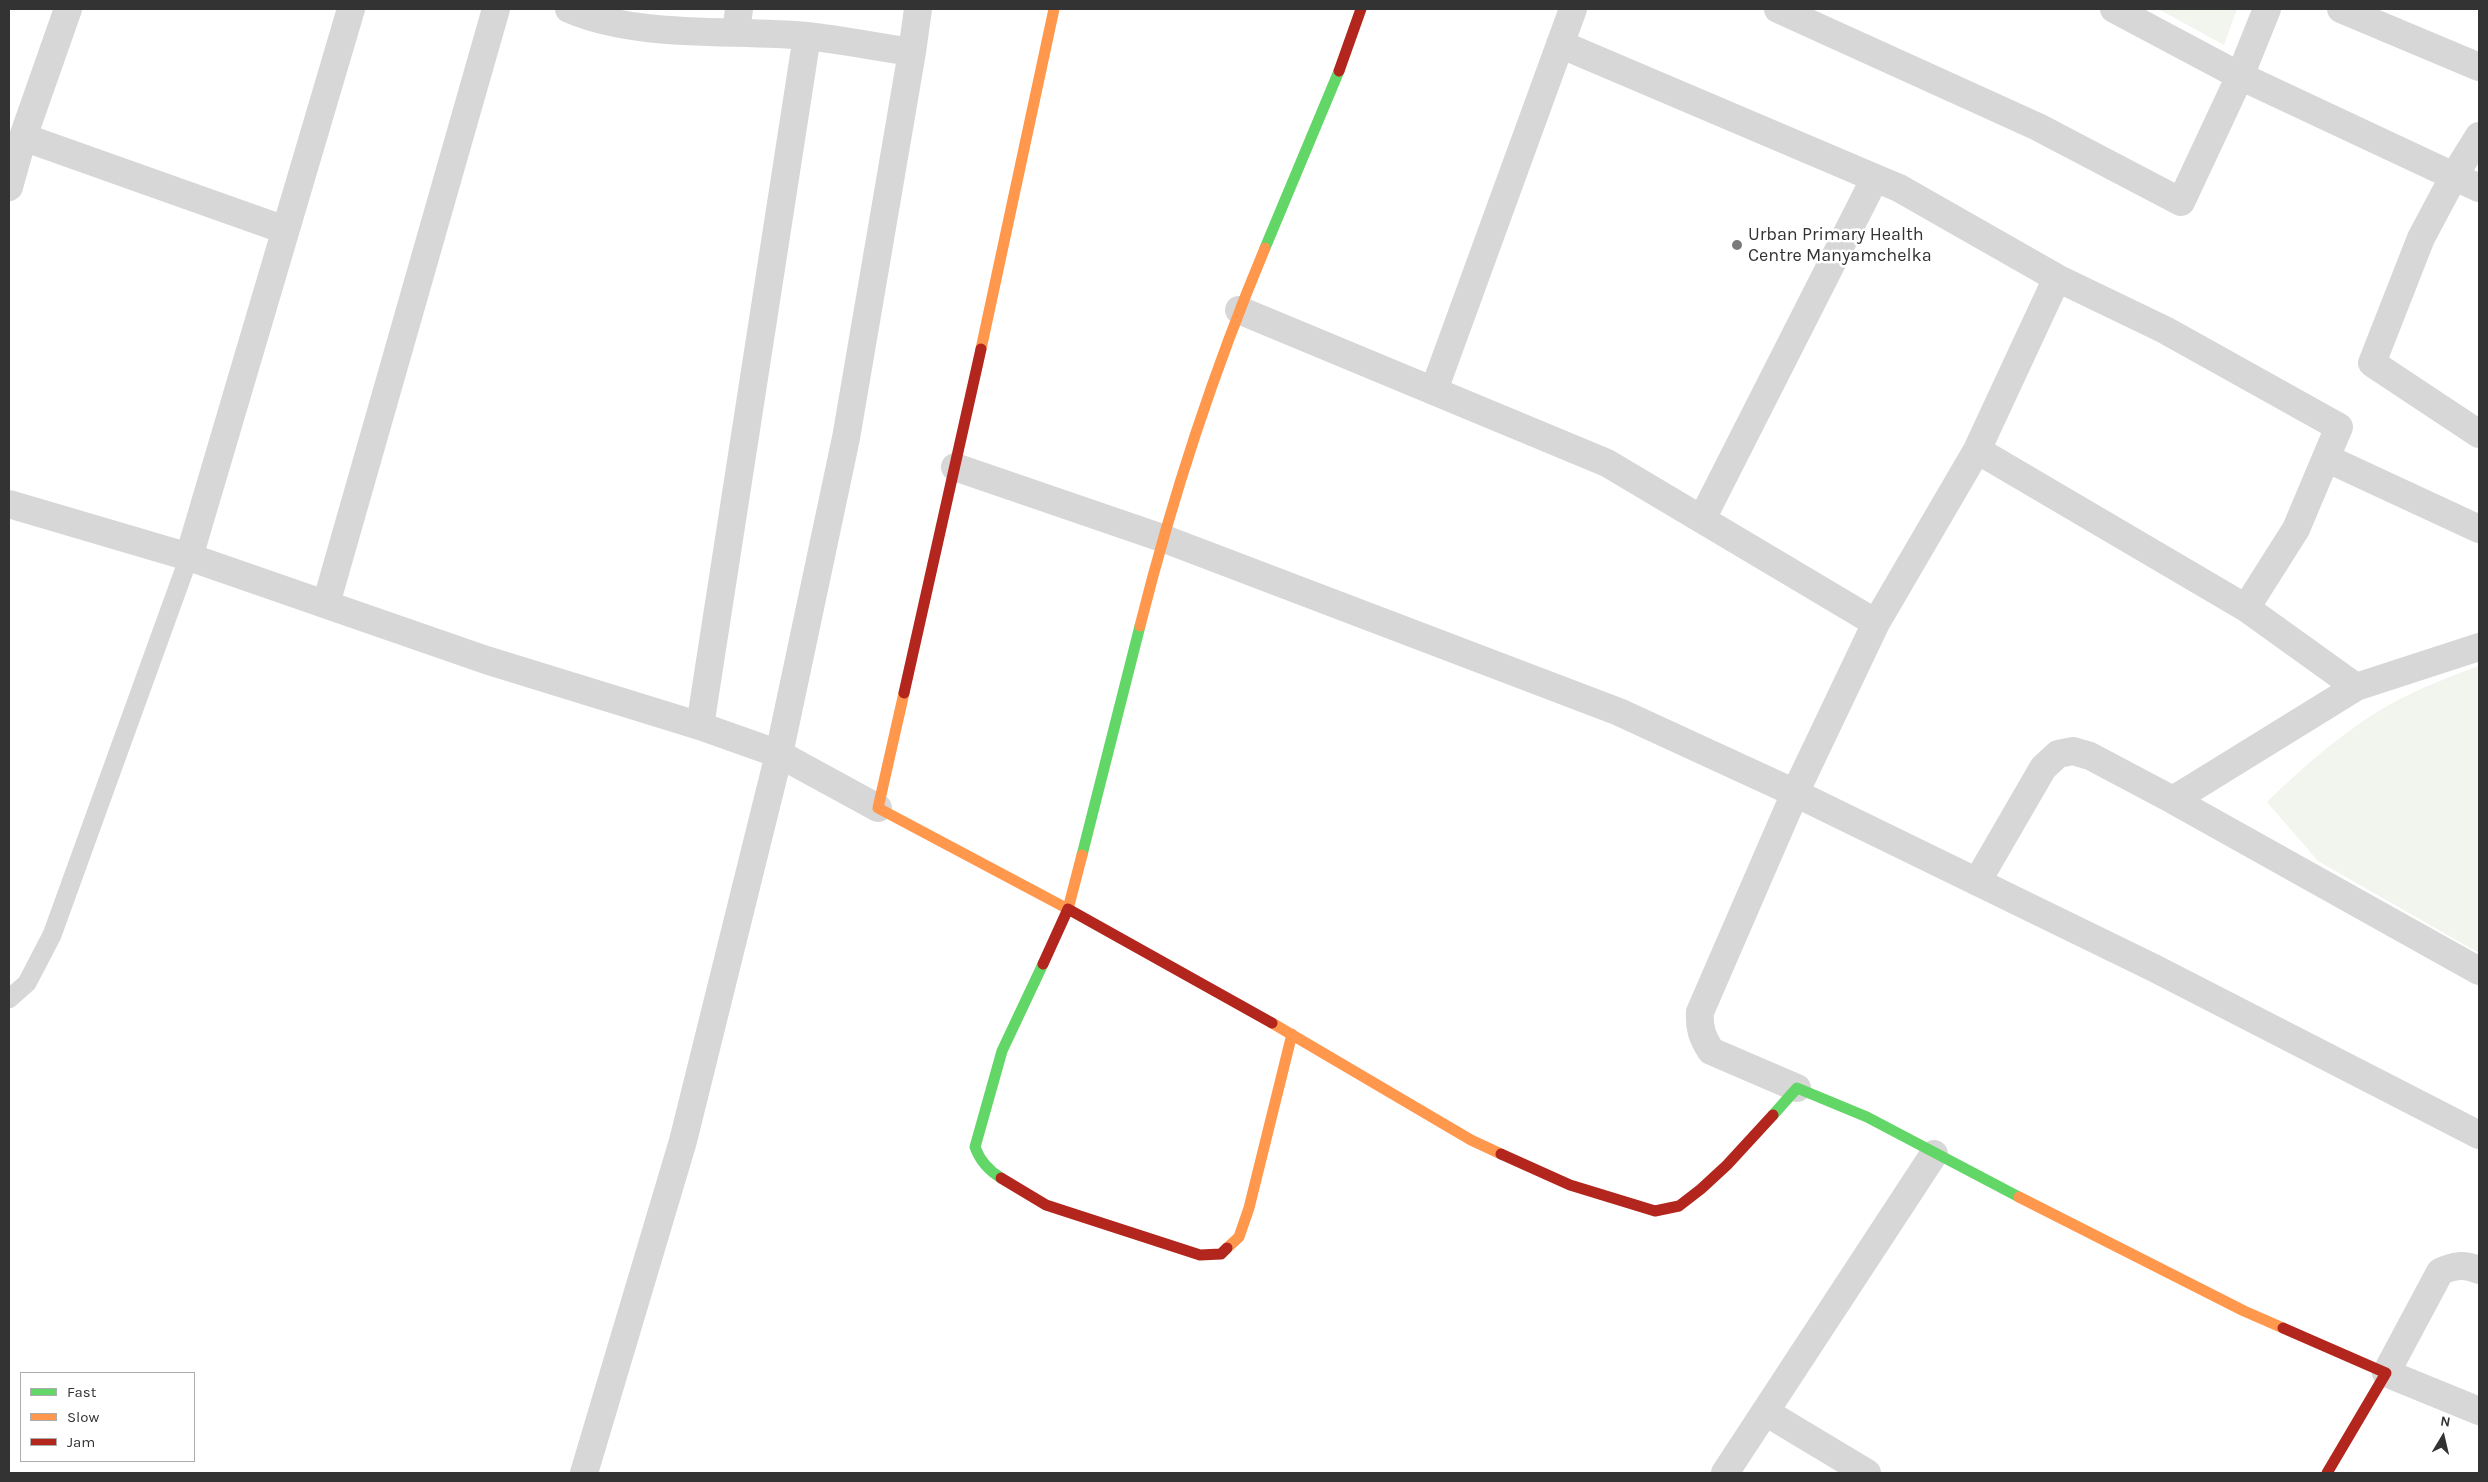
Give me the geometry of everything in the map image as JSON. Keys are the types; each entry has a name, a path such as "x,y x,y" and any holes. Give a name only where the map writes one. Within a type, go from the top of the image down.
{"street":[{"path":"9,187 23,137 68,9"},
{"path":"189,557 351,9"},
{"path":"326,604 496,9"},
{"path":"569,9 612,22 673,31 737,21 807,36 912,52"},
{"path":"584,1473 683,1141 779,754 846,438 918,9"},
{"path":"878,808 955,467 1054,9"},
{"path":"1292,1034 1250,1208 1239,1237 1221,1254 1200,1255 1046,1205 992,1173 980,1160 975,1148 1002,1051 1068,909 1162,538 1239,310 1335,83 1361,9"},
{"path":"1434,390 1573,9"},
{"path":"1778,9 2038,127 2181,202 2240,76 2267,9"},
{"path":"2114,9 2240,76 2479,188"},
{"path":"2341,9 2479,67"},
{"path":"700,726 807,36"},
{"path":"1560,44 1899,188 2057,278 2166,330 2339,427 2296,529 2246,608"},
{"path":"2479,136 2454,176 2421,238 2372,363 2479,434"},
{"path":"23,137 285,230"},
{"path":"1702,519 1875,178"},
{"path":"2057,278 1977,450 1876,623 1795,793 1700,1012 1699,1026 1703,1039 1712,1050 1867,1117 1934,1154 2244,1311 2479,1411"},
{"path":"1239,310 1607,463 1876,623"},
{"path":"1977,450 2246,608 2356,687"},
{"path":"2326,458 2479,529"},
{"path":"955,467 1162,538 1619,712 1795,793 2154,968 2479,1134"},
{"path":"9,504 189,557 486,660 700,726 779,754 1068,909 1292,1034 1471,1140 1570,1185 1655,1210 1679,1206 1727,1166 1797,1088"},
{"path":"2173,800 2356,687 2479,647"},
{"path":"1977,882 2043,768 2058,754 2073,750 2090,756 2173,800 2479,971"},
{"path":"1725,1473 1767,1413 1934,1154"},
{"path":"2327,1473 2386,1373 2440,1272 2452,1266 2467,1265 2479,1270"},
{"path":"1767,1413 1867,1473"}],"lane":[{"path":"9,999 27,983 52,935 189,557"}],"shaded area":[{"path":"2158,9 2237,9 2224,45"},
{"path":"2479,666 2479,953 2318,861 2267,802 2322,752 2366,719 2393,702"}],"traffic: fast":[{"path":"1265,248 1339,71"},
{"path":"1082,855 1140,626"},
{"path":"1001,1178 985,1165 975,1147 1002,1051 1043,964"},
{"path":"1773,1115 1797,1088 1867,1117 2019,1197"}],"traffic: slow":[{"path":"981,349 1054,9"},
{"path":"1140,626 1152,578 1195,435 1228,341 1265,248"},
{"path":"904,693 878,808 1068,909 1082,855"},
{"path":"1272,1023 1471,1140 1501,1154"},
{"path":"1227,1248 1239,1237 1249,1208 1292,1034"},
{"path":"2019,1197 2244,1311 2283,1328"}],"traffic: jam":[{"path":"1339,71 1361,9"},
{"path":"904,693 981,349"},
{"path":"1043,964 1068,909 1272,1023"},
{"path":"1501,1154 1570,1185 1655,1211 1679,1206 1701,1189 1727,1165 1773,1115"},
{"path":"1001,1178 1046,1205 1200,1255 1221,1254 1227,1248"},
{"path":"2283,1328 2386,1373 2327,1473"}],"place":[{"name":"Urban Primary Health Centre Manyamchelka","path":"1737,245"}]}
